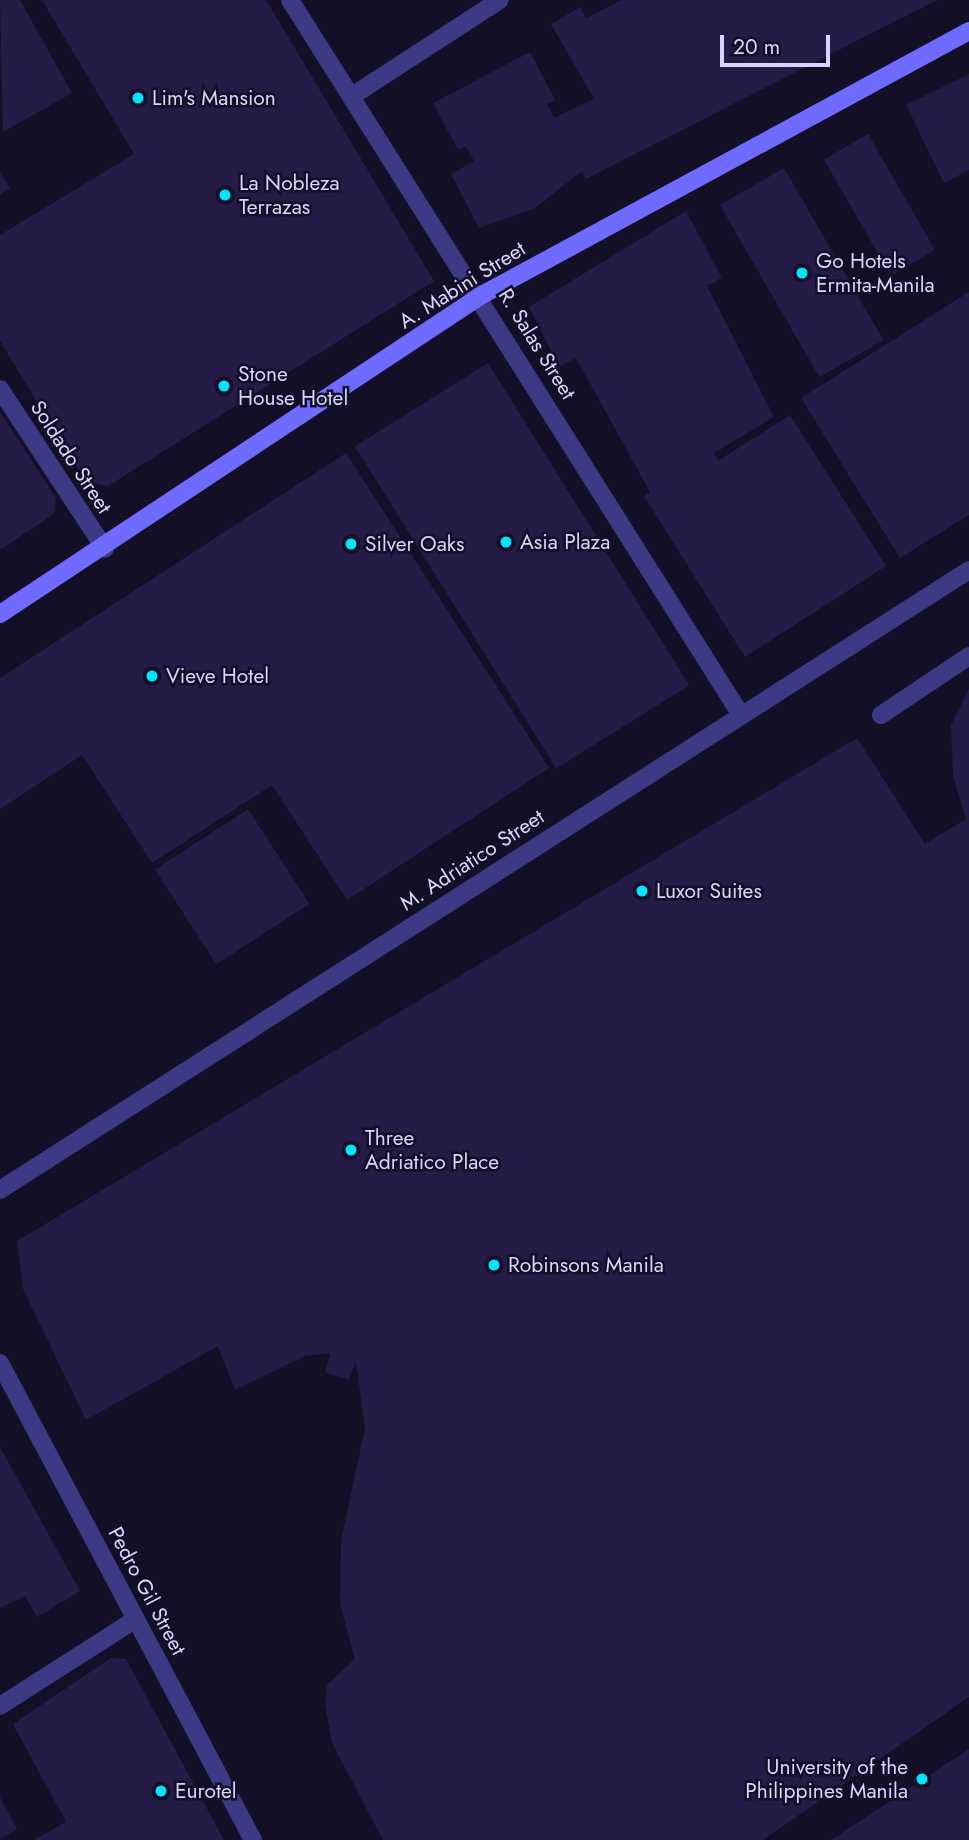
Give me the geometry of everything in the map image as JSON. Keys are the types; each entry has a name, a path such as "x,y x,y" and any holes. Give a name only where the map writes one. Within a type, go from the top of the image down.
{"main road":[{"name":"A. Mabini Street","path":"0,614 105,549 480,296 969,31"}],"street":[{"name":"R. Salas Street","path":"290,0 480,296 741,715"},
{"path":"352,96 500,0"},
{"name":"Soldado Street","path":"0,389 105,549"},
{"name":"M. Adriatico Street","path":"0,1190 969,570"},
{"path":"881,715 969,656"},
{"name":"Pedro Gil Street","path":"0,1363 253,1840"},
{"path":"0,1706 136,1619"}],"building":[{"path":"0,0 20,0 72,93 3,132"},
{"path":"42,0 266,0 434,281 108,486 86,482 0,341 0,235 134,154"},
{"path":"621,0 937,0 586,179 582,171 535,208 479,228 451,174 474,161 466,146 458,150 433,103 530,52 555,100 547,104 554,118 594,99 551,24 580,7 586,18"},
{"path":"969,74 969,170 944,183 906,105"},
{"path":"868,134 935,250 891,276 824,160"},
{"name":"Go Hotels Ermita-Manila","path":"784,168 884,340 819,377 720,205"},
{"path":"0,173 10,188 0,195"},
{"path":"686,211 722,278 707,286 774,417 714,453 718,461 790,415 886,566 745,657 644,496 650,492 576,358 559,367 529,307"},
{"path":"969,292 969,515 900,558 801,398"},
{"name":"Asia Plaza","path":"488,363 689,685 556,768 355,446"},
{"path":"0,412 56,498 54,514 0,550"},
{"path":"346,453 549,768 347,900 272,785 152,863 82,755 0,809 0,678"},
{"name":"Robinsons Manila","path":"969,689 969,1697 763,1840 383,1840 332,1743 325,1704 327,1685 355,1659 340,1604 341,1541 365,1428 356,1362 349,1380 325,1372 331,1353 305,1356 235,1390 218,1346 86,1420 23,1289 17,1241 857,738 925,844 966,819 953,776 951,725"},
{"path":"248,809 310,904 216,964 155,869"},
{"path":"0,1447 80,1591 37,1617 25,1596 0,1608"},
{"path":"111,1658 126,1659 224,1840 34,1840 66,1822 13,1724"},
{"name":"University of the Philippines Manila","path":"969,1749 969,1840 831,1840"},
{"path":"0,1797 17,1829 0,1839"}],"place":[{"name":"Lim's Mansion","path":"138,98"},
{"name":"La Nobleza Terrazas","path":"225,195"},
{"name":"Go Hotels Ermita-Manila","path":"802,273"},
{"name":"Stone House Hotel","path":"224,386"},
{"name":"Asia Plaza","path":"506,542"},
{"name":"Silver Oaks","path":"351,544"},
{"name":"Vieve Hotel","path":"152,676"},
{"name":"Luxor Suites","path":"642,891"},
{"name":"Three Adriatico Place","path":"351,1150"},
{"name":"Robinsons Manila","path":"494,1265"},
{"name":"University of the Philippines Manila","path":"922,1779"},
{"name":"Eurotel","path":"161,1791"}]}
